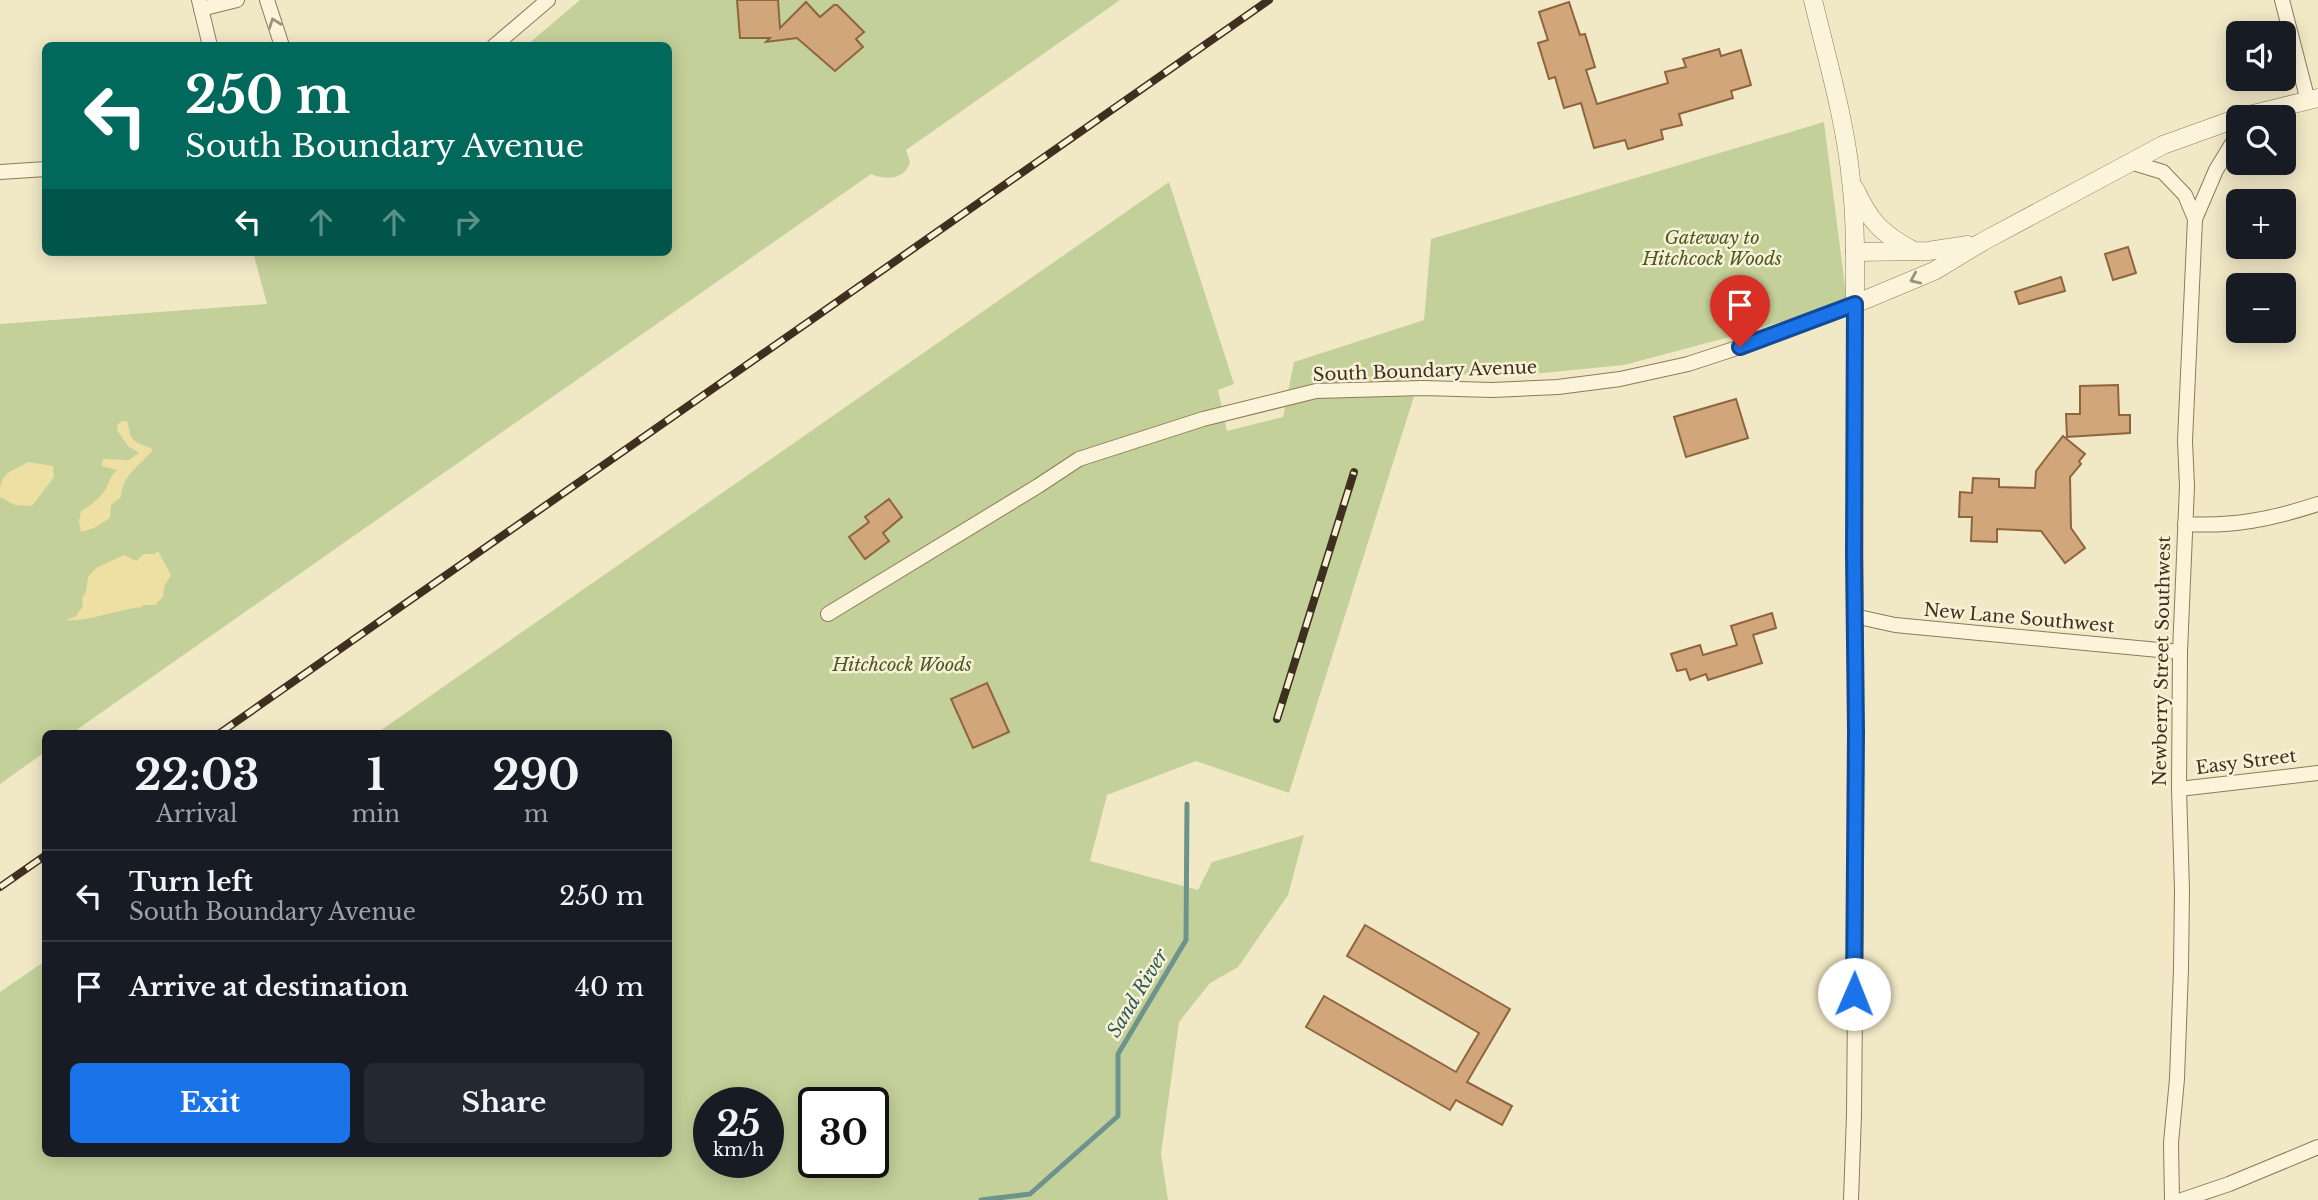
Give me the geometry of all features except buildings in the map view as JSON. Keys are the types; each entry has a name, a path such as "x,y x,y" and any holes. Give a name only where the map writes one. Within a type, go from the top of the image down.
{"street":[{"path":"208,42 200,4 237,0"},
{"path":"267,0 281,42"},
{"path":"499,42 548,0"},
{"path":"1813,0 1836,94 1852,181 1855,252 1856,899 1854,1115 1850,1200"},
{"path":"2282,0 2313,99 2289,105"},
{"path":"1855,304 1934,271 1982,242 2163,145 2226,123"},
{"name":"Newberry Street Southwest","path":"2172,1200 2171,1143 2177,1079 2181,969 2180,652 2194,219 2226,154"},
{"path":"2130,163 2162,172 2185,195 2194,219"},
{"path":"0,173 42,169"},
{"path":"1852,181 1869,215 1880,229 1914,251"},
{"path":"1855,252 1949,249 1982,242"},
{"name":"South Boundary Avenue","path":"828,614 1079,459 1203,419 1316,391 1410,388 1492,390 1558,387 1620,379 1688,364 1855,304"},
{"path":"2185,524 2235,525 2318,504"},
{"name":"New Lane Southwest","path":"1854,616 1895,625 2180,652"},
{"name":"Easy Street","path":"2179,789 2318,773"},
{"path":"2182,1200 2229,1184 2318,1147"}],"green space":[{"path":"580,0 1120,0 906,150 910,162 900,175 888,178 871,174 76,730 42,730 42,754 0,784 0,324 267,304 254,256 672,256 672,42 531,42"},
{"name":"Hitchcock Woods","path":"1824,122 1847,302 1624,365 1521,375 1421,374 1289,793 1196,761 1107,795 1090,861 1198,890 1212,862 1304,835 1288,895 1238,967 1210,983 1179,1022 1161,1154 1168,1200 0,1200 0,992 42,963 42,1157 672,1157 672,730 381,730 1169,182 1234,384 1218,390 1227,431 1283,417 1294,362 1424,320 1431,239"}],"sand":[{"path":"127,421 134,440 153,450 124,483 121,497 111,505 110,518 81,532 81,511 100,496 117,470 102,466 103,459 129,460 139,453 128,446 117,430 118,424"},
{"path":"28,462 53,466 54,477 32,506 15,505 0,497 0,488 7,474"},
{"path":"158,551 171,575 164,587 163,597 155,605 142,605 143,607 84,619 66,620 76,616 83,606 82,598 86,592 88,577 96,568 124,555 136,561 144,554"}],"waterway":[{"name":"Sand River","path":"981,1200 1030,1194 1118,1116 1118,1054 1186,940 1187,804"}],"railway":[{"path":"224,730 1269,0"},
{"path":"1277,719 1354,472"},
{"path":"0,887 42,858"}],"route":[{"path":"1740,347 1855,304 1854,994"}],"park label":[{"name":"Gateway to Hitchcock Woods","path":"1712,248"}]}
